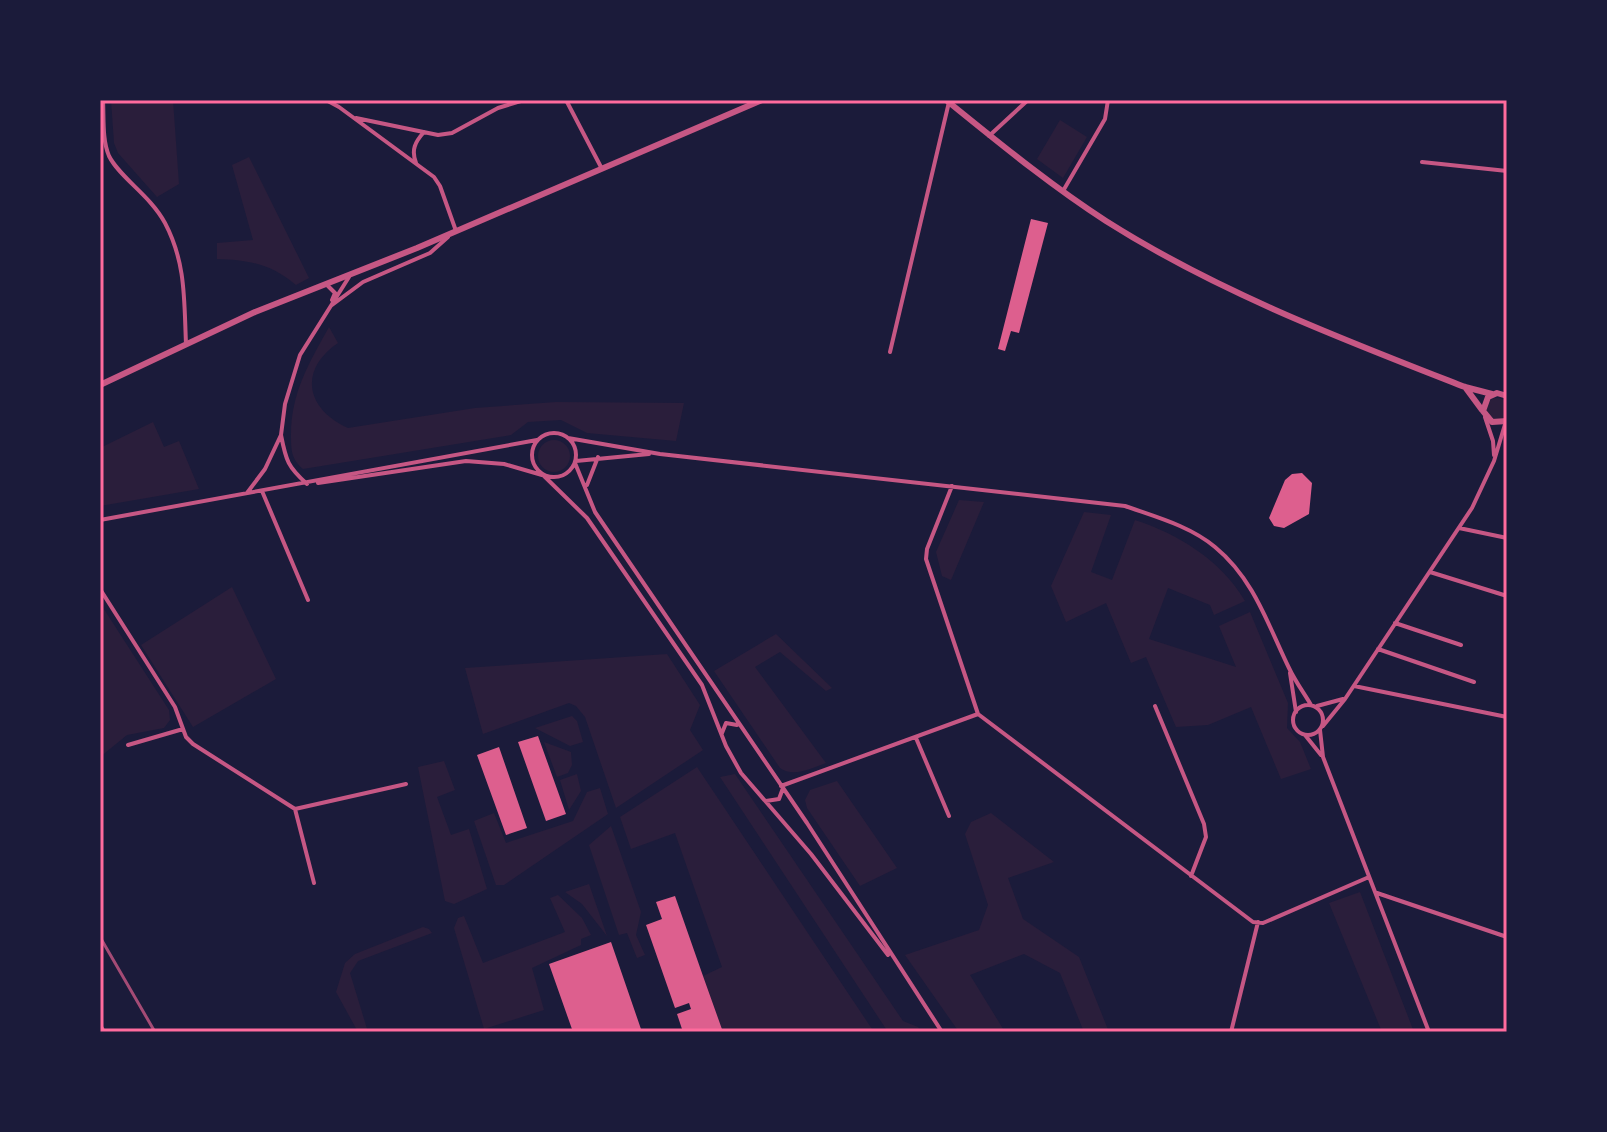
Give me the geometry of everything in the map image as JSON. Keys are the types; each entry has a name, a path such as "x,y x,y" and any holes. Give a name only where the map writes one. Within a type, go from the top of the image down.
{"street":[{"path":"103,100 106,141 111,159 155,206 180,256 186,344"},
{"path":"326,100 434,177 440,186 453,232"},
{"path":"352,118 438,135 452,133 498,108 524,100"},
{"path":"566,100 602,169"},
{"path":"100,385 324,284 762,100"},
{"path":"989,136 1028,100"},
{"path":"1063,191 1105,119 1108,100"},
{"path":"890,352 948,101 1063,191 1134,237 1234,291 1303,323 1465,387 1492,394 1505,393"},
{"path":"417,165 414,148 416,140 424,132"},
{"path":"1422,162 1507,171"},
{"path":"330,306 363,282 430,253 453,232"},
{"path":"354,273 363,282"},
{"path":"246,494 265,469 281,435 285,404 300,355 354,273"},
{"path":"324,284 335,293 330,306"},
{"path":"1465,387 1484,413 1497,424 1507,421"},
{"path":"1492,394 1485,401 1484,413 1493,441 1494,461"},
{"path":"1305,735 1313,735 1322,728 1345,699 1459,528 1484,487 1507,421"},
{"path":"905,977 811,854 763,800 733,760 705,692 587,518 537,471 531,452 542,436 555,432 568,438 660,454 1125,506 1175,523 1215,547 1241,575 1263,608 1290,670 1313,706 1323,715 1323,757"},
{"path":"281,435 291,469 307,484"},
{"path":"568,438 575,448 575,462 595,512 782,787 942,1032"},
{"path":"307,484 352,472 537,440"},
{"path":"100,520 262,491 466,461 504,464 543,475 562,476 575,462 598,457 660,454"},
{"path":"586,487 598,457"},
{"path":"953,485 927,549 926,559 978,714 1244,917 1263,923 1369,877"},
{"path":"262,491 308,600"},
{"path":"1459,528 1507,538"},
{"path":"1430,572 1507,596"},
{"path":"100,589 175,707 183,729 193,744 295,809 314,883"},
{"path":"1395,623 1461,645"},
{"path":"1378,649 1474,682"},
{"path":"1290,670 1296,712 1294,726 1323,757 1429,1032"},
{"path":"1354,686 1507,717"},
{"path":"1296,712 1303,706 1345,699"},
{"path":"1155,706 1204,824 1206,837 1191,876"},
{"path":"782,787 978,714"},
{"path":"721,735 726,723 734,723 742,729"},
{"path":"128,745 183,729"},
{"path":"916,738 949,816"},
{"path":"295,809 406,784"},
{"path":"763,800 776,801 781,796 782,787"},
{"path":"1375,892 1507,937"},
{"path":"1231,1032 1258,922"},
{"path":"100,1025 104,1032"}],"shaded area":[{"path":"111,100 173,100 179,184 157,197 118,153 114,143"},
{"path":"1060,120 1087,137 1063,178 1037,159"},
{"path":"249,157 309,278 296,285 278,272 259,264 217,259 217,243 253,240 232,165"},
{"path":"329,327 338,343 317,365 312,388 323,410 348,428 475,408 556,402 684,403 676,441 587,433 561,420 528,422 511,435 303,469 294,458 292,449 294,405 308,366"},
{"path":"1497,398 1505,401 1508,409 1505,417 1497,420 1489,417 1486,409 1489,401"},
{"path":"153,422 164,447 179,441 199,489 100,506 100,448"},
{"path":"554,440 566,444 570,456 566,468 554,472 542,468 538,456 542,444"},
{"path":"959,500 984,502 951,580 942,576 936,552"},
{"path":"1084,512 1111,515 1091,572 1112,580 1135,520 1182,541 1224,573 1245,601 1214,615 1210,605 1168,588 1149,639 1236,667 1219,626 1250,612 1288,703 1287,728 1300,742 1311,769 1281,779 1251,707 1208,725 1176,727 1146,657 1131,663 1106,603 1066,622 1051,586"},
{"path":"232,587 276,679 193,727 141,645"},
{"path":"100,603 169,710 170,720 164,728 127,735 100,757"},
{"path":"776,634 832,688 826,691 780,652 755,667 826,763 803,771 791,772 780,768 714,671"},
{"path":"667,654 700,705 690,730 703,750 616,808 585,717 576,706 569,703 483,734 465,668"},
{"path":"572,716 577,721 583,742 570,746 535,728"},
{"path":"544,742 571,752 572,765 568,773 557,777"},
{"path":"444,761 455,790 437,797 451,835 469,829 487,889 454,904 445,901 418,767"},
{"path":"697,767 874,1032 723,1032 703,976 722,967 675,833 631,849 620,817"},
{"path":"577,774 581,791 569,810 560,780"},
{"path":"735,774 903,1021 922,1032 888,1032 720,777"},
{"path":"837,781 897,868 860,886 807,808 805,800 810,790"},
{"path":"600,788 608,814 504,885 496,885 474,821 494,813 506,843 573,821 587,792"},
{"path":"991,813 1054,862 1008,878 1023,919 1079,957 1109,1032 1084,1032 1060,973 1024,954 970,975 1005,1032 959,1032 905,955 979,930 988,905 965,834 971,822"},
{"path":"611,826 641,912 636,935 645,955 637,958 627,933 619,935 589,845"},
{"path":"589,884 607,936 582,904 565,892"},
{"path":"1360,892 1414,1032 1382,1032 1329,903"},
{"path":"558,895 582,918 591,935 581,939 581,945 532,968 544,1010 484,1029 454,928 458,918 464,916 483,963 565,932 550,898"},
{"path":"423,927 432,933 358,961 350,973 368,1032 358,1032 336,992 345,963 355,954"}],"building":[{"path":"1031,219 1048,223 1019,333 1011,331 1005,351 998,349"},
{"path":"1302,473 1312,483 1309,514 1284,528 1274,526 1269,518 1285,480 1292,474"},
{"path":"538,736 566,814 546,821 518,742"},
{"path":"499,747 527,828 506,835 477,755"},
{"path":"675,896 723,1032 683,1032 677,1014 691,1009 689,1003 675,1008 646,925 662,919 656,902"},
{"path":"611,942 642,1032 573,1032 549,964"}],"railway":[{"path":"100,937 155,1032"}]}
